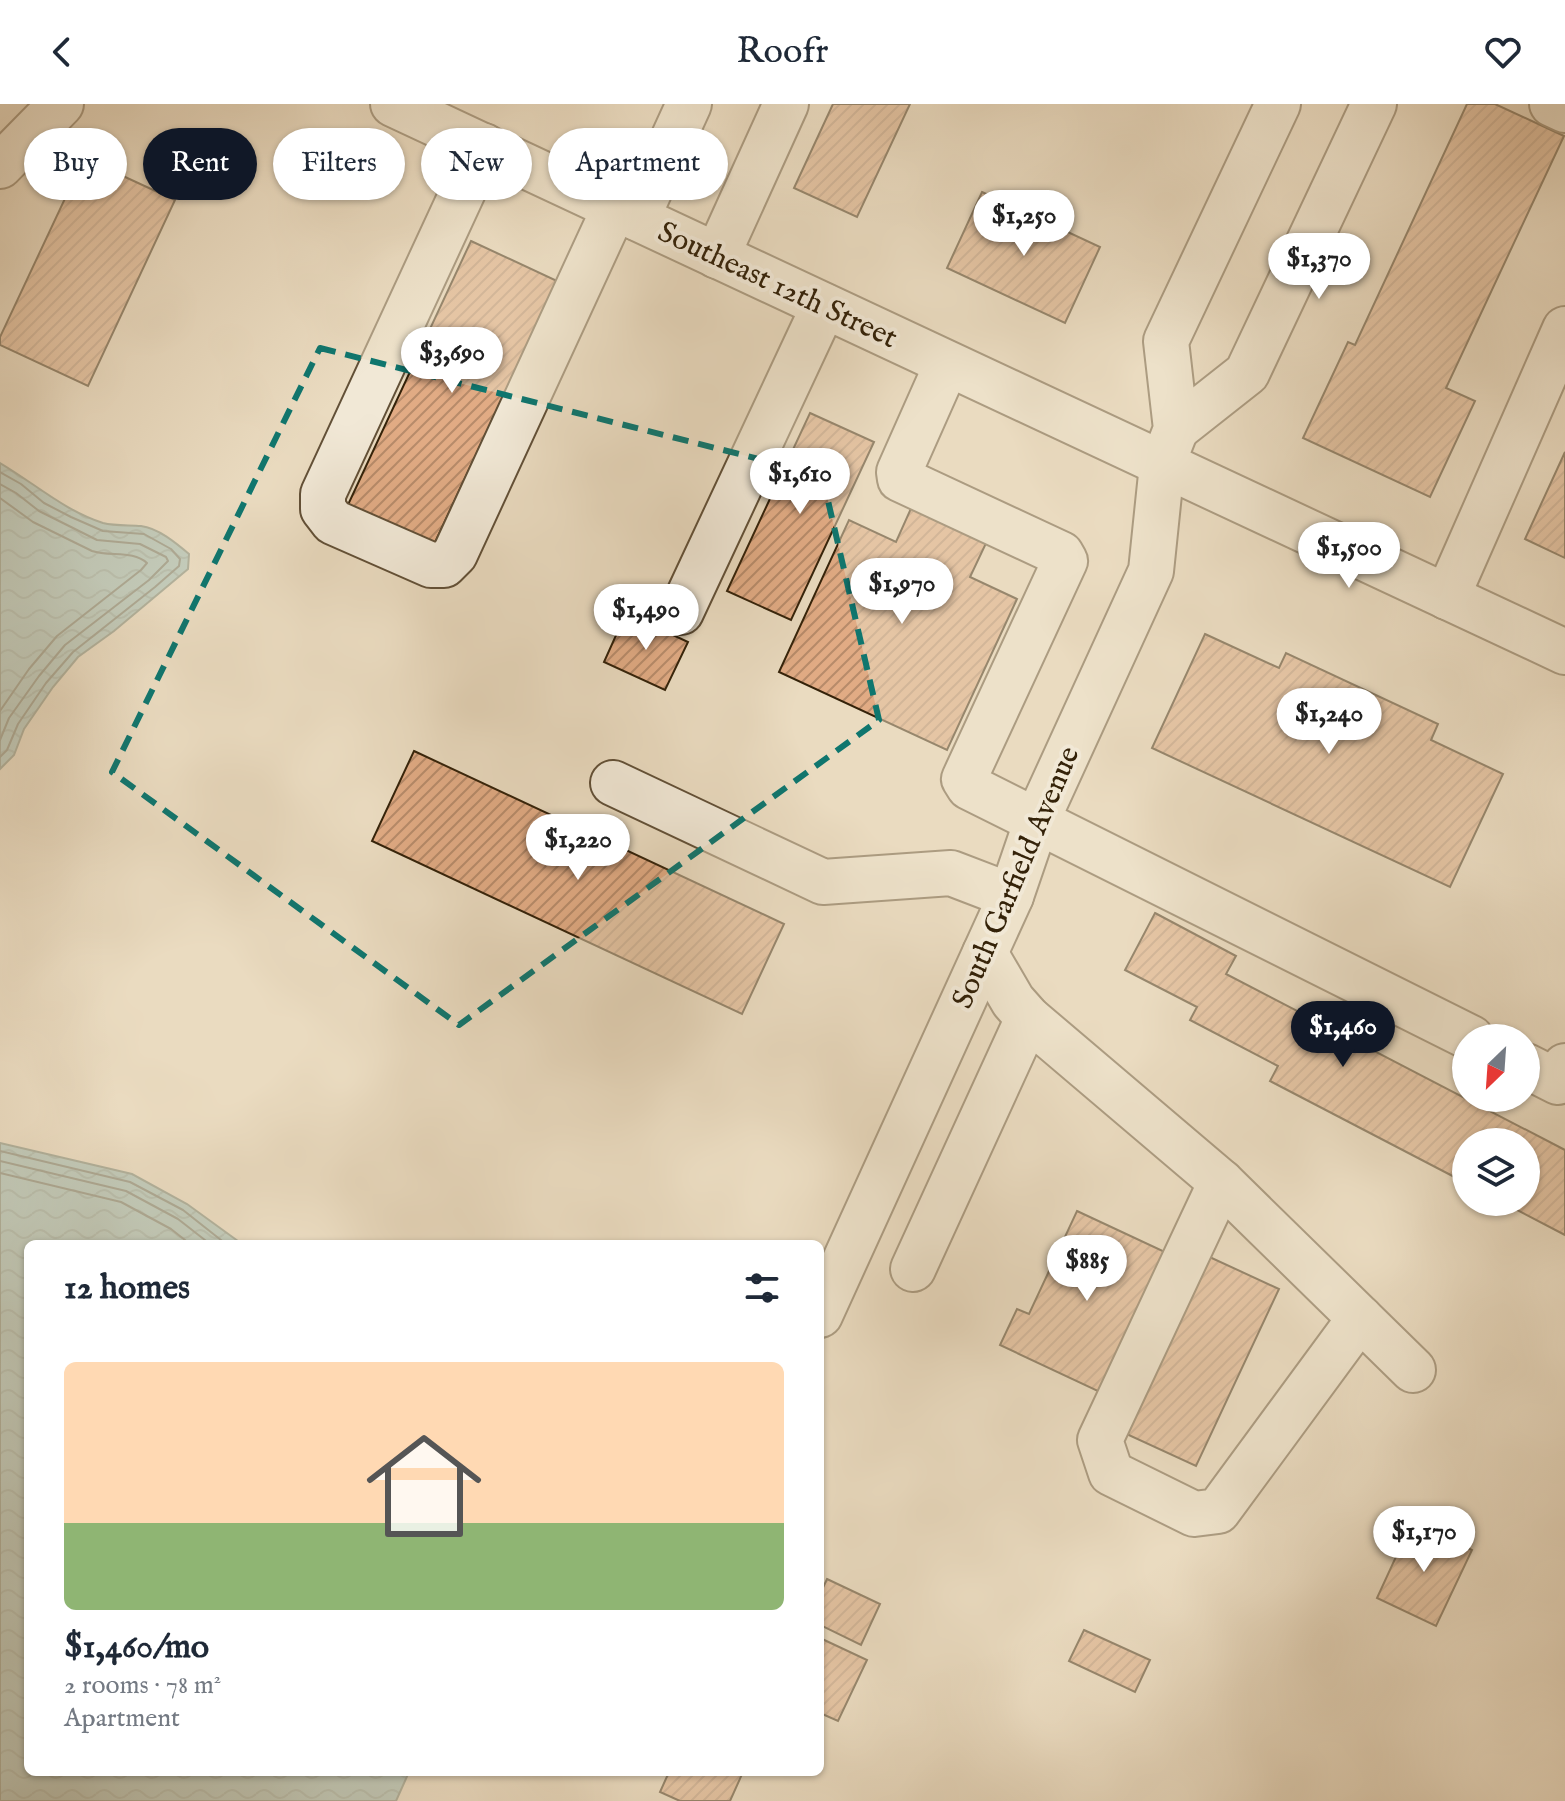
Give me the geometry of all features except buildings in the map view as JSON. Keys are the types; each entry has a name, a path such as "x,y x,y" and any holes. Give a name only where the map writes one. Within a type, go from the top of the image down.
{"street":[{"path":"0,166 61,104"},
{"path":"459,200 323,494 323,509 333,522 431,565 444,565 455,554 626,212 689,104"},
{"path":"717,256 786,104"},
{"name":"South Garfield Avenue","path":"824,1306 1011,896 1037,820 1151,571 1169,447 1166,341 1278,104"},
{"path":"1169,447 1247,373 1374,104"},
{"path":"1552,104 1565,110"},
{"name":"Southeast 12th Street","path":"407,107 448,128"},
{"name":"Southeast 12th Street","path":"532,168 947,364 1169,447 1447,597 1565,652"},
{"path":"681,612 824,306"},
{"path":"1447,597 1565,329"},
{"path":"947,364 899,472 900,479 1061,554 1065,561 964,779 969,787 1452,1028"},
{"path":"613,783 823,882 951,873 1011,896"},
{"path":"985,953 1013,1001 1028,1018 1221,1182 1413,1370"},
{"path":"913,1269 1028,1018"},
{"path":"1221,1182 1100,1440 1111,1473 1194,1514 1218,1511 1360,1318"}],"highlighted area":[{"path":"320,348 822,475 879,720 459,1025 112,772"}],"water":[{"path":"0,463 89,518 154,530 189,554 188,569 78,657 24,729 14,755 0,769"},
{"path":"0,1143 132,1174 187,1204 236,1240 24,1240 24,1776 407,1776 396,1801 0,1801"}]}
